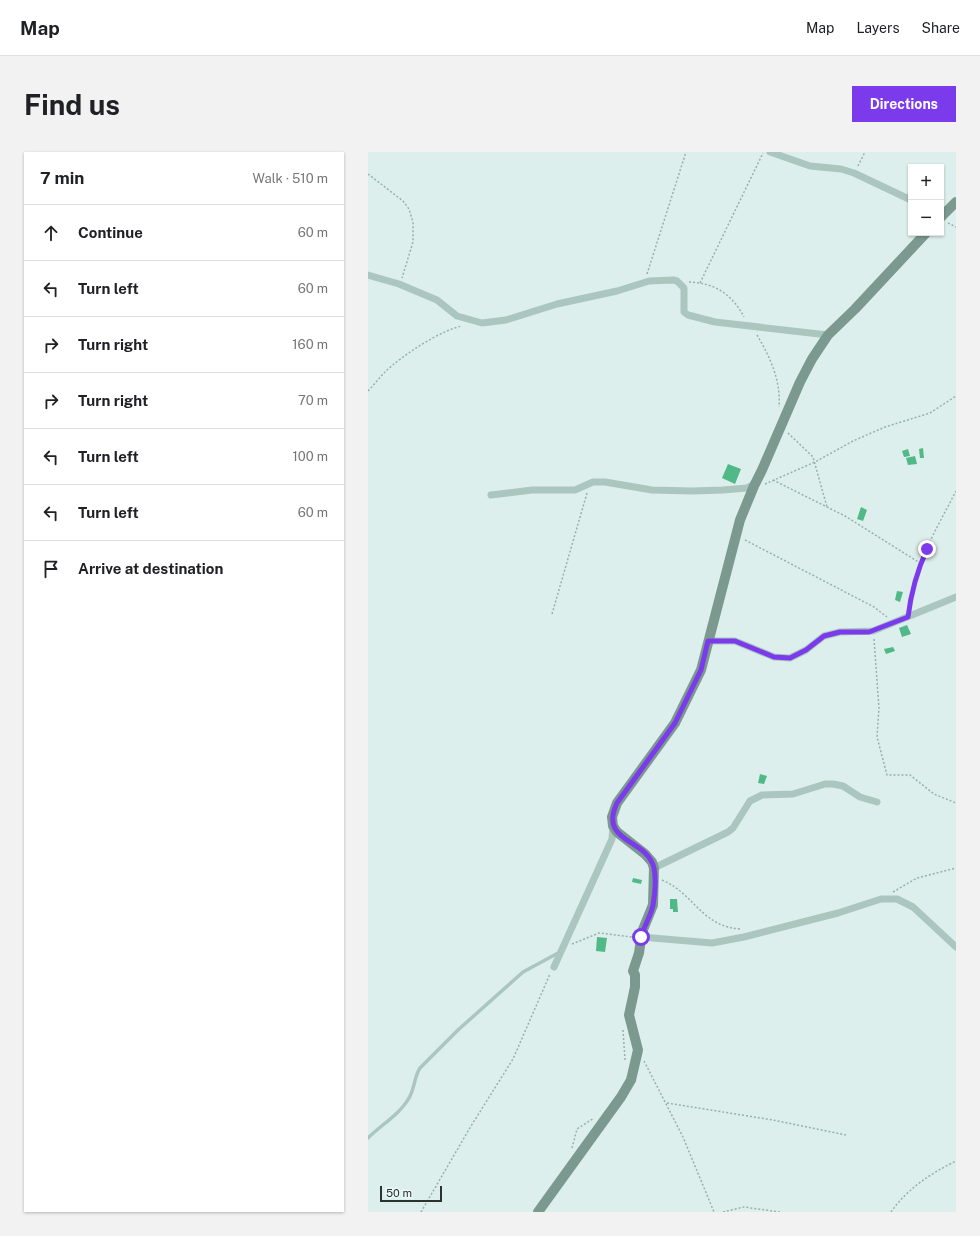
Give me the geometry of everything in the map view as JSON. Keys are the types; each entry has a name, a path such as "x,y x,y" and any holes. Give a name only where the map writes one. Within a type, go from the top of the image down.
{"street":[{"path":"770,152 810,166 841,169 854,173 908,199"},
{"path":"944,212 956,202"},
{"path":"554,967 612,839 612,817 617,803 643,765 666,736 686,703 701,670 736,535 754,485 782,426 800,382 812,359 828,334 855,309 923,236"},
{"path":"368,275 400,284 437,300 457,316 476,323 506,320 557,304 591,298 645,283 673,280 677,281 685,291 684,305 686,314 715,322 828,334"},
{"path":"491,495 532,490 575,490 589,483 605,482 652,490 692,491 747,488 754,485"},
{"path":"708,641 735,641 774,657 786,658 797,656 821,637 828,634 873,631 956,597"},
{"path":"654,872 728,832 750,801 762,795 793,794 825,784 833,784 843,786 860,797 877,802"},
{"path":"538,1212 631,1080 638,1050 629,1015 635,988 635,975 633,971 639,953 641,938 653,905 654,872 652,862 646,854 617,832 613,826"},
{"path":"641,938 696,942 725,941 838,913 881,899 897,899 909,905 956,947"}],"lane":[{"path":"368,1138 405,1104 410,1097 415,1075 420,1068 458,1030 523,972 563,949"}],"path":[{"path":"645,283 653,252 686,152"},
{"path":"700,283 763,152"},
{"path":"854,173 865,152"},
{"path":"368,174 403,201 411,213 414,233 413,242 400,284"},
{"path":"677,281 713,286 725,293 739,307 762,345 775,372 778,386 779,408"},
{"path":"368,391 384,373 432,338 451,329 476,323"},
{"path":"754,485 764,485 815,462 853,441 885,427 930,413 956,396"},
{"path":"782,426 809,453 815,462 827,507"},
{"path":"773,480 827,507 887,542 920,564"},
{"path":"552,614 589,483"},
{"path":"908,617 912,588 920,564 956,491"},
{"path":"736,535 874,607 894,623"},
{"path":"873,631 879,708 877,737 884,769 887,775 891,776 910,775 934,794 956,803"},
{"path":"881,899 917,878 956,868"},
{"path":"654,872 679,889 705,917 728,927 743,929"},
{"path":"563,949 599,933 641,938"},
{"path":"421,1212 436,1184 512,1059 531,1020 543,988 554,967"},
{"path":"623,1026 626,1062"},
{"path":"638,1050 667,1103 714,1212"},
{"path":"667,1103 773,1120 846,1135"},
{"path":"571,1152 577,1129 598,1114"},
{"path":"891,1212 899,1201 919,1182 956,1161"},
{"path":"723,1212 744,1207 780,1212"}],"building":[{"path":"923,448 924,458 920,458 919,449"},
{"path":"908,449 910,456 904,457 902,451"},
{"path":"915,456 917,464 908,465 906,458"},
{"path":"728,464 741,469 735,484 722,478"},
{"path":"861,507 867,510 863,521 857,519"},
{"path":"897,591 903,592 900,602 895,600"},
{"path":"907,625 911,634 902,637 899,628"},
{"path":"893,647 895,651 886,654 884,649"},
{"path":"760,774 767,776 764,784 758,783"},
{"path":"633,878 642,880 641,884 632,882"},
{"path":"670,899 677,899 678,912 673,912 673,909 670,909"},
{"path":"597,937 607,938 605,952 596,951"}],"route":[{"path":"641,937 653,905 655,877 654,868 652,862 646,854 617,832 613,826 612,817 617,803 643,765 675,723 701,670 708,641 735,641 774,657 790,658 797,656 821,637 828,634 840,632 869,632 908,617 912,588 927,549"}]}
